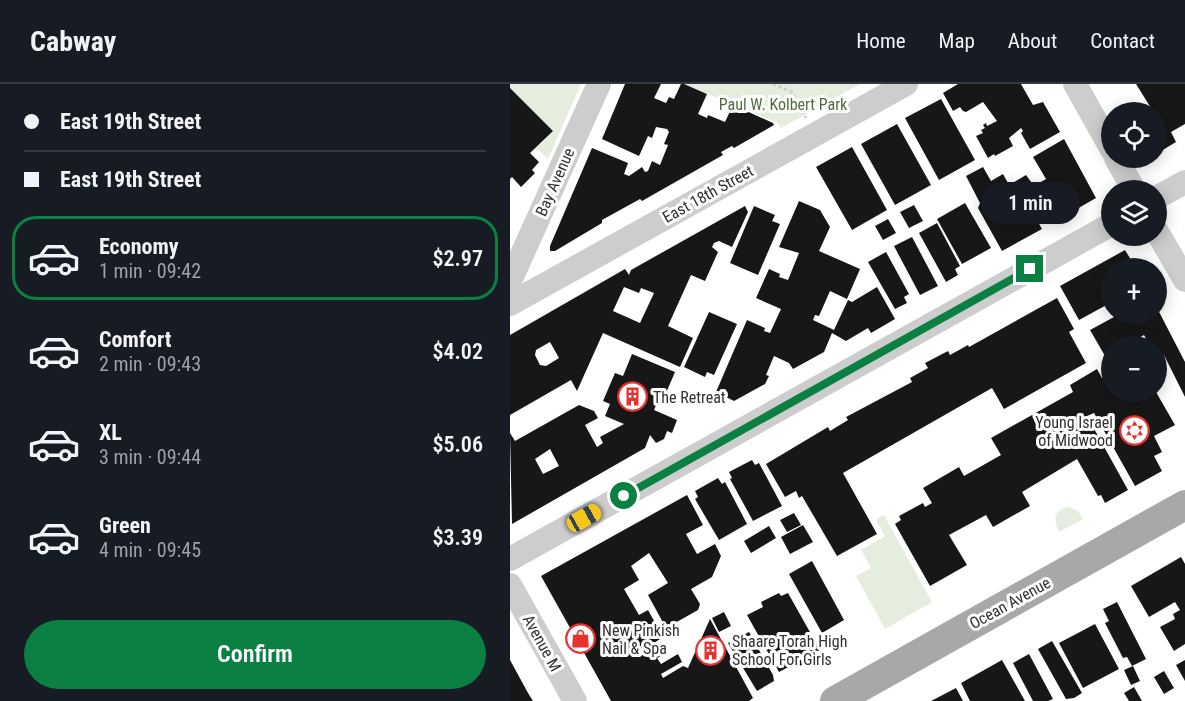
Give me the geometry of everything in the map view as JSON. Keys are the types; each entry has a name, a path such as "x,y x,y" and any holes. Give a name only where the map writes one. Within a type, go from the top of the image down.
{"main road":[{"name":"Ocean Avenue","path":"835,701 1185,505"}],"street":[{"name":"Bay Avenue","path":"510,281 599,84"},
{"name":"East 18th Street","path":"510,304 906,84"},
{"path":"1075,84 1101,130"},
{"path":"1167,192 1185,182"},
{"path":"510,559 1101,230"},
{"path":"1165,246 1185,280"},
{"name":"Avenue M","path":"510,585 575,701"}],"path":[{"path":"773,84 792,92 806,118"}],"green space":[{"path":"510,84 581,84 548,159 536,148 553,131 510,88"},
{"name":"Paul W. Kolbert Park","path":"684,84 860,84 781,128 778,123"},
{"path":"1069,507 1078,511 1083,519 1059,532 1056,516 1060,510"},
{"path":"884,515 932,602 885,629 856,576 871,568 861,550 885,536 876,520"}],"building":[{"path":"625,84 661,84 654,98 666,103 669,97 674,99 681,84 684,84 707,94 698,114 707,118 708,115 725,122 733,105 774,125 734,148 732,146 721,152 723,155 642,201 640,199 602,220 602,223 555,251 550,251 550,246 592,148 628,163 624,174 629,176 642,167 645,172 648,171 652,161 660,165 668,145 664,144 669,132 667,129 656,127 652,138 648,136 639,156 602,139"},
{"path":"958,84 1021,84 1033,105 1043,102 1060,132 1030,149 1021,133 1023,131 1021,128 1009,138 1013,146 988,158 976,136 983,133 981,130 985,128 983,125 986,123 987,126 997,121 983,102 966,112 960,107 953,111 943,93"},
{"path":"1136,84 1185,84 1185,124 1171,132 1176,142 1167,147 1167,102 1147,102"},
{"path":"510,88 553,131 530,153 539,162 532,170 535,173 521,187 512,177 510,179"},
{"path":"941,99 975,160 939,180 905,118"},
{"path":"897,124 931,185 895,205 861,144"},
{"path":"1064,139 1096,198 1054,222 1045,206 1033,213 1042,229 1002,251 978,208 980,203 966,176 983,167 991,181 1003,174 1009,185 1026,175 1034,186 1046,179 1033,157"},
{"path":"852,147 887,210 852,230 816,167"},
{"path":"799,201 820,210 830,227 819,251 860,269 847,299 830,291 819,316 815,315 813,320 834,330 848,300 852,302 877,287 895,319 871,333 868,328 846,341 832,333 824,352 793,369 789,363 774,356 766,375 769,376 765,384 734,401 716,392 747,320 765,328 764,331 770,333 781,309 756,298 769,269 780,274 779,277 788,280 799,253 779,247"},
{"path":"965,203 991,248 962,264 937,219"},
{"path":"914,205 923,221 909,228 900,212"},
{"path":"745,206 748,212 732,247 719,241 714,243 712,247 718,252 705,281 691,275 668,326 693,338 680,367 603,333 577,391 571,380 510,415 510,335 625,269 629,275 631,270","holes":["624,287 639,293 641,288 654,293 640,323 613,311","550,342 559,358 546,366 540,365 535,355 536,350"]},
{"path":"754,206 775,215 772,221 780,224 758,275 730,263"},
{"path":"888,219 896,233 883,240 875,226"},
{"path":"937,223 960,266 955,269 958,275 946,282 919,233"},
{"path":"912,237 938,286 920,295 894,246"},
{"path":"1125,250 1130,258 1111,258"},
{"path":"886,252 909,294 904,297 907,303 895,309 868,262"},
{"path":"1101,263 1101,308 1079,320 1060,286"},
{"path":"1057,298 1074,329 1069,332 1086,363 1004,409 992,388 843,473 877,534 837,556 802,496 799,498 796,491 785,497 766,464 828,427 830,431 848,420 846,417 912,382 910,378 928,368 925,363 948,351 950,355 968,345 969,347"},
{"path":"709,312 737,324 714,375 707,372 705,377 684,367"},
{"path":"1101,324 1165,324 1185,362 1185,397 1167,361 1167,336 1101,336 1101,349 1090,330"},
{"path":"632,354 675,372 666,393 662,392 654,410 677,420 672,433 667,431 664,439 656,443 650,435 645,448 512,524 510,433 515,441 579,405 594,411 598,418 585,425 597,447 603,443 600,437 624,424 605,416 610,404 603,401 615,373 623,376","holes":["550,449 559,466 543,474 535,459"]},
{"path":"1097,369 1101,376 1101,402 1162,402 1175,425 1154,436 1162,452 1154,456 1162,471 1135,486 1094,413 1087,416 1128,490 1105,503 1101,495 1098,496 1077,459 1022,492 1030,506 993,527 986,515 949,535 967,565 930,586 895,524 901,520 899,516 923,503 925,507 932,503 923,488 959,467 964,476 1001,455 991,438 1073,392 1070,385"},
{"path":"752,460 755,465 759,463 782,506 753,521 730,479 732,478 729,472"},
{"path":"718,478 722,484 725,482 747,524 719,540 695,499 698,497 695,491"},
{"path":"687,495 703,525 686,534 697,554 715,544 721,556 712,577 691,589 700,604 698,610 666,628 648,595 668,583 649,553 631,566 639,580 624,589 639,615 648,610 663,637 654,643 661,656 657,658 661,664 678,654 682,662 661,674 663,678 683,666 688,668 710,619 753,698 749,701 611,701 541,576"},
{"path":"794,513 801,525 787,532 780,520"},
{"path":"803,525 813,542 790,554 781,537"},
{"path":"769,526 776,538 751,553 744,541"},
{"path":"1181,557 1185,564 1185,644 1174,651 1160,627 1175,619 1173,614 1180,610 1175,602 1149,617 1131,586"},
{"path":"812,561 844,620 822,633 789,574"},
{"path":"779,593 781,596 788,593 820,650 813,653 816,657 796,668 794,664 779,672 747,615 763,607 761,602"},
{"path":"1117,602 1146,659 1132,666 1127,657 1123,658 1105,623 1109,621 1103,609"},
{"path":"724,612 731,626 719,632 712,618"},
{"path":"1095,624 1119,669 1083,688 1059,643"},
{"path":"749,632 773,675 774,681 757,691 728,643"},
{"path":"1052,641 1082,693 1074,698 1066,699 1038,649"},
{"path":"1029,654 1053,699 1033,701 1013,663"},
{"path":"510,660 528,693 533,701 510,701"},
{"path":"1002,660 1025,701 970,701 961,683"},
{"path":"1185,660 1185,681 1176,665"},
{"path":"1133,666 1140,681 1131,685 1124,670"},
{"path":"1164,671 1174,688 1164,694 1154,677"},
{"path":"1134,687 1142,701 1129,701 1124,693"},
{"path":"956,688 963,701 931,701"}],"place":[{"name":"The Retreat","path":"632,397"},
{"name":"Young Israel of Midwood","path":"1134,431"},
{"name":"New Pinkish Nail & Spa","path":"581,639"},
{"name":"Shaare Torah High School For Girls","path":"711,650"}],"route":[{"path":"624,496 1030,269"}]}
